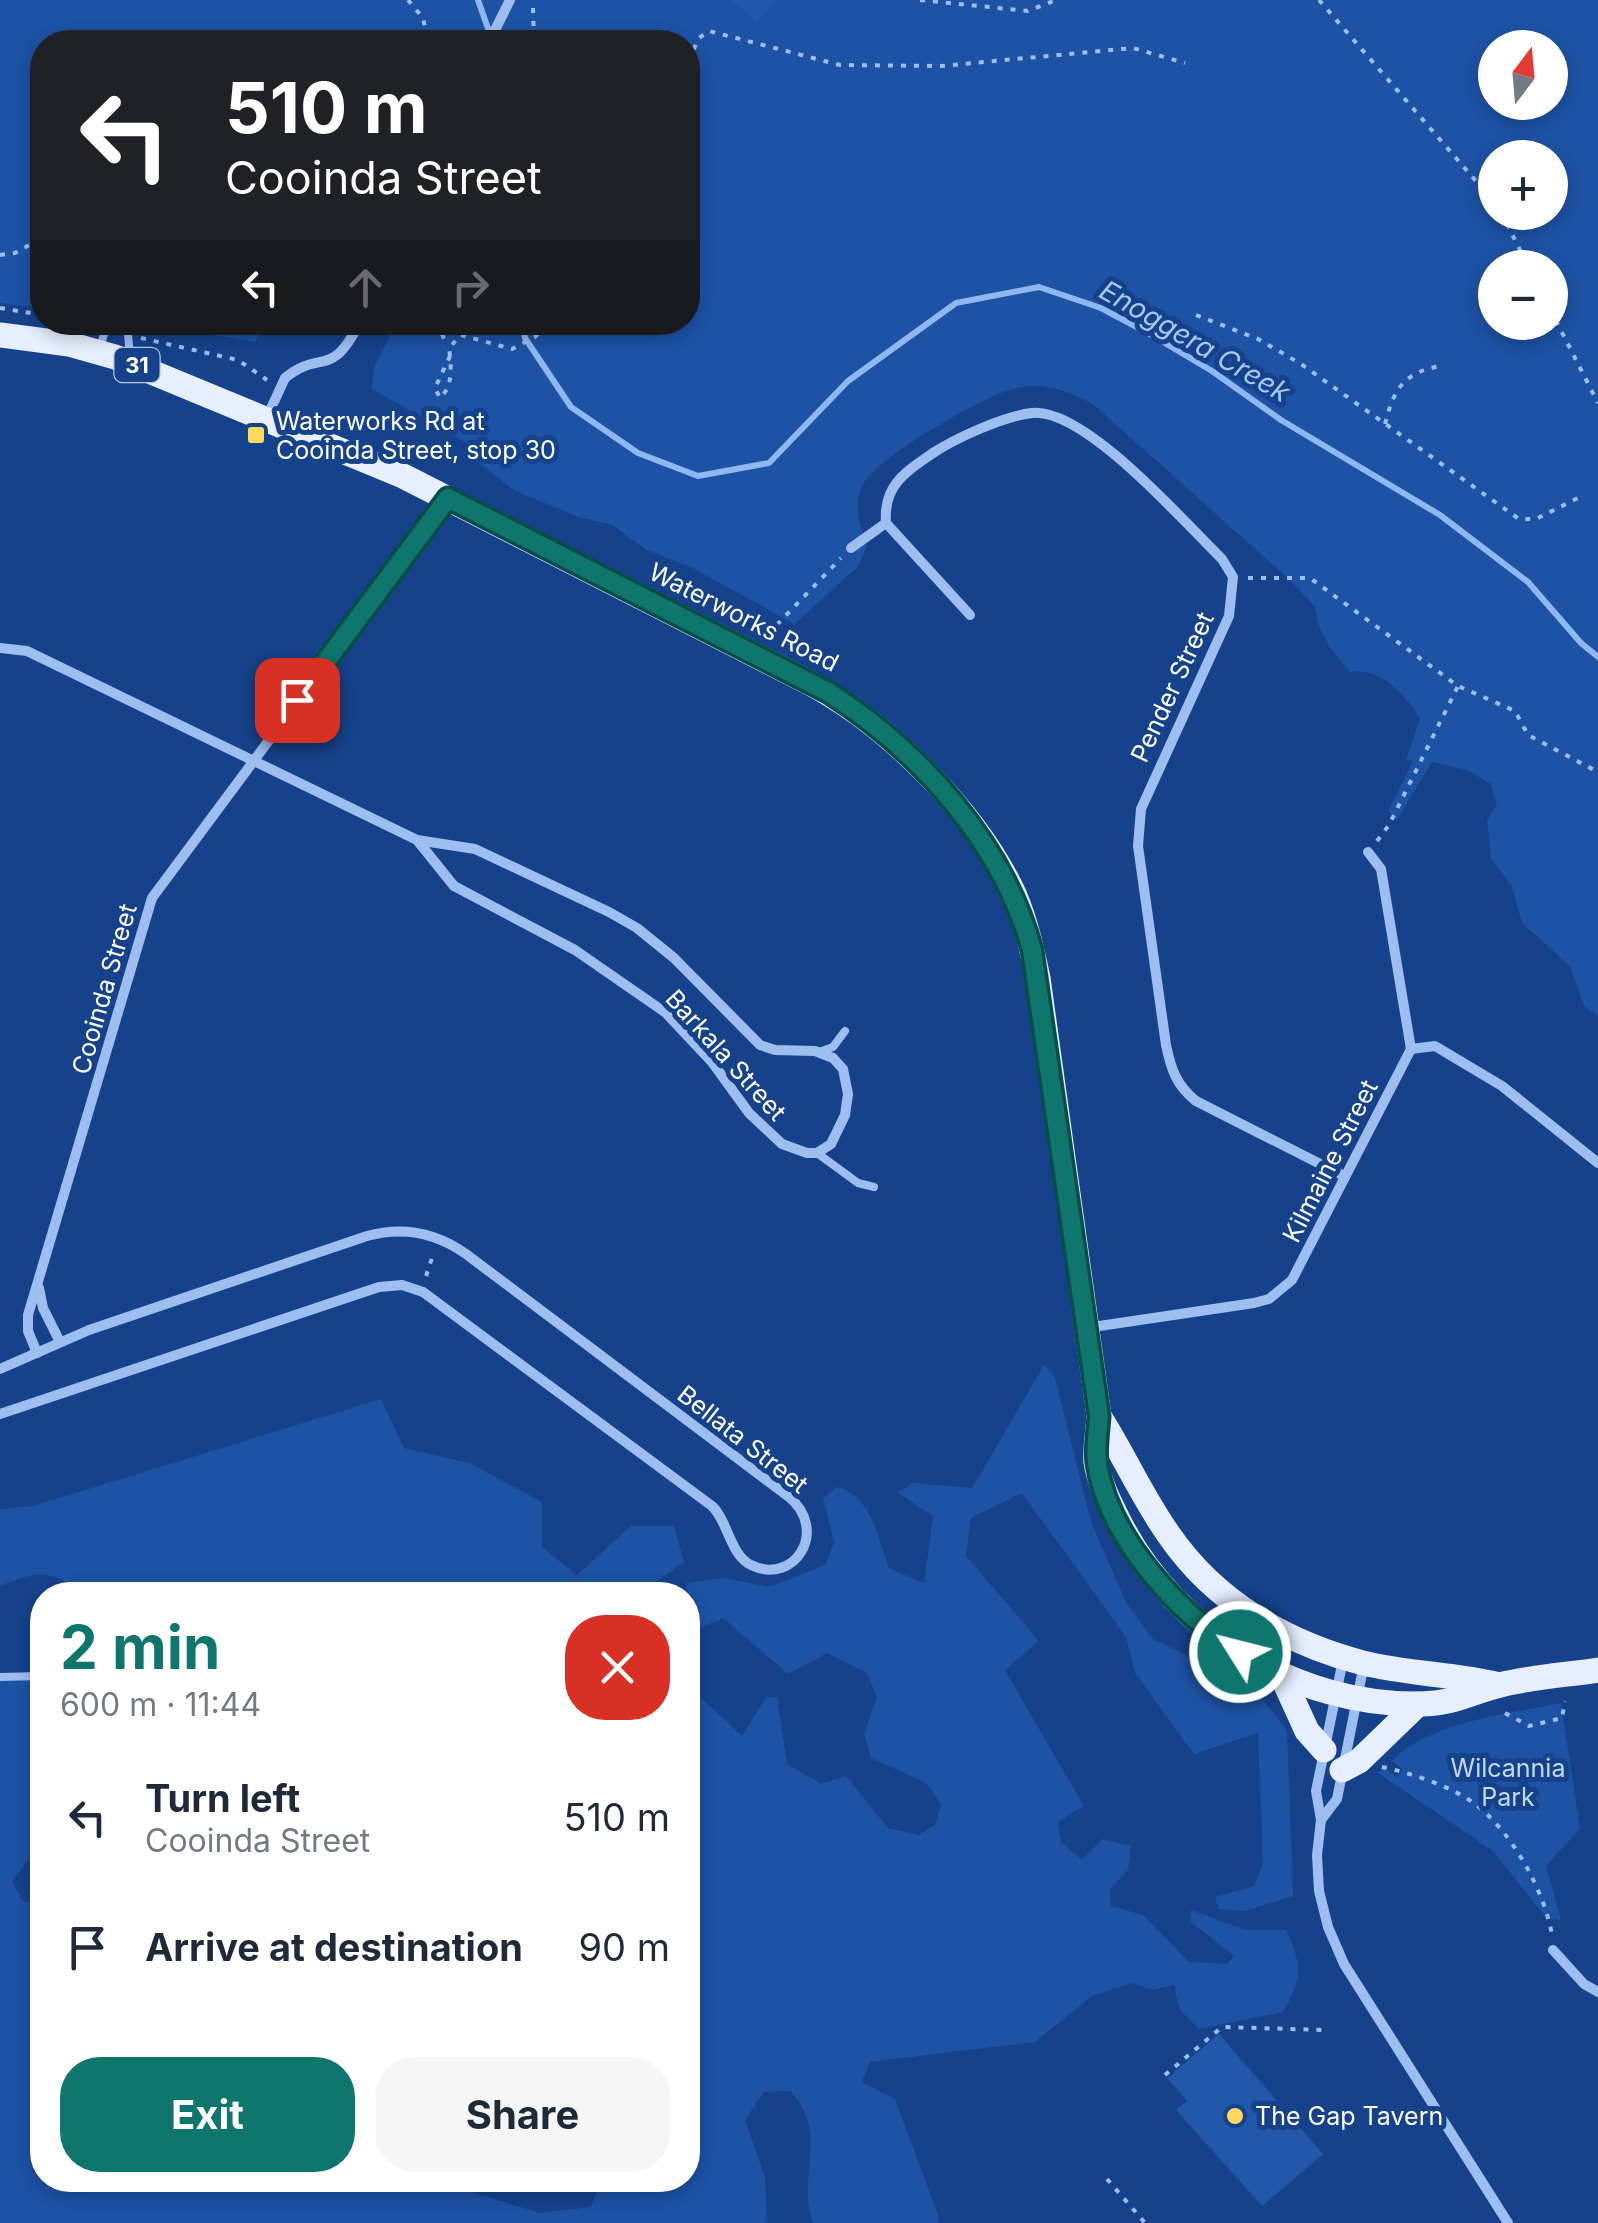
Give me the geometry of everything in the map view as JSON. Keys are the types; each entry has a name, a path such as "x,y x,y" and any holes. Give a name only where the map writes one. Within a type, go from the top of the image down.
{"main road":[{"name":"Waterworks Road","path":"0,335 99,352 132,363 268,417 448,498 838,698 886,734 978,835 1016,900 1032,950 1099,1416 1096,1462 1117,1516 1138,1554 1202,1626 1240,1652 1281,1674 1347,1696 1418,1704 1462,1700 1499,1685 1598,1670"},
{"name":"Waterworks Road","path":"1099,1416 1162,1526 1199,1572 1262,1623 1354,1660 1460,1675 1499,1685"},
{"path":"1281,1674 1306,1731 1324,1750"},
{"path":"1342,1770 1359,1762 1418,1704"}],"street":[{"path":"494,30 508,4"},
{"path":"268,417 280,386 291,373 340,356 354,335"},
{"path":"970,615 886,523 888,494 904,472 952,441 1032,412 1063,418 1099,441 1222,559 1234,577"},
{"name":"Cooinda Street","path":"37,1354 27,1320 152,898 448,498"},
{"path":"851,548 886,523"},
{"name":"Pender Street","path":"1234,577 1229,616 1140,809 1138,846 1166,1045 1172,1074 1182,1090 1196,1101 1342,1175"},
{"name":"Barkala Street","path":"0,648 27,651 417,840 475,849 609,912 674,958 760,1046 819,1052"},
{"name":"Barkala Street","path":"417,840 454,886 575,950 656,1004 702,1051 775,1139 798,1152 817,1153"},
{"path":"1368,852 1381,868 1410,1049 1435,1046 1502,1086 1598,1163"},
{"name":"Kilmaine Street","path":"1086,1328 1234,1307 1269,1298 1292,1280 1342,1175 1410,1049"},
{"path":"817,1153 836,1137 848,1094 839,1063 819,1052"},
{"name":"Bellata Street","path":"0,1369 60,1342 374,1234 397,1230 423,1233 466,1254 789,1498 804,1514 807,1538 800,1554 785,1566 766,1568 750,1564 742,1558 712,1506 429,1296 402,1284 378,1287 0,1414"},
{"path":"40,1282 41,1301 60,1342"},
{"path":"1321,1820 1336,1799 1342,1770 1347,1696 1354,1660"},
{"path":"1354,1660 1347,1696 1324,1750 1316,1791 1321,1820 1316,1872 1321,1904 1336,1948 1508,2223"},
{"path":"1553,1950 1584,1984 1598,1992"}],"lane":[{"path":"99,352 104,335"},
{"path":"126,335 132,363"},
{"path":"819,1052 835,1046 846,1031"},
{"path":"817,1153 858,1182 874,1188"},
{"path":"0,1677 30,1676"}],"path":[{"path":"408,0 424,18 426,30"},
{"path":"920,0 1028,11 1056,0"},
{"path":"1320,0 1478,182"},
{"path":"534,8 534,30"},
{"path":"700,37 709,30 840,65 941,66 1120,48 1146,50 1185,63"},
{"path":"0,255 30,244"},
{"path":"0,308 30,313"},
{"path":"1196,315 1258,339 1520,519 1536,520 1582,496"},
{"path":"134,335 238,360 259,377 280,386"},
{"path":"442,335 450,356 448,387 440,398 435,388 450,356"},
{"path":"448,348 460,335"},
{"path":"464,335 512,349 535,335"},
{"path":"1566,340 1598,403"},
{"path":"1384,424 1392,394 1401,381 1440,366"},
{"path":"768,634 851,548"},
{"path":"1234,577 1310,578 1458,686 1516,711 1528,735 1598,772"},
{"path":"1368,852 1389,825 1458,686"},
{"path":"428,1269 435,1248"},
{"path":"1505,1713 1529,1726 1562,1718 1565,1701"},
{"path":"1377,1766 1474,1802 1504,1834 1536,1888 1552,1930 1553,1950"},
{"path":"1165,2075 1222,2027 1325,2030"},
{"path":"1107,2178 1145,2223"}],"green space":[{"path":"0,0 1598,0 1598,1016 1584,1006 1570,966 1522,923 1511,884 1491,859 1487,820 1497,805 1491,784 1467,770 1432,762 1397,820 1388,811 1413,761 1406,760 1420,718 1399,691 1382,678 1350,672 1330,648 1318,624 1315,607 1292,582 1085,400 1041,386 1006,391 963,412 892,456 865,481 858,498 867,547 858,567 794,624 693,568 647,550 612,525 579,517 515,491 479,463 478,450 372,389 374,367 390,335 700,335 700,30 30,30 30,307 0,303"},
{"path":"214,335 259,335 256,342"},
{"path":"1044,1365 1054,1374 1091,1522 1127,1604 1153,1639 1252,1686 1287,1730 1293,1896 1245,1911 1219,1909 1215,1897 1254,1886 1263,1863 1258,1733 1194,1754 1135,1673 1126,1637 1022,1493 971,1518 966,1556 1039,1641 1005,1670 1084,1806 1058,1822 1061,1842 1082,1860 1102,1839 1131,1846 1128,1870 1110,1889 1111,1906 1143,1915 1189,1962 1227,1964 1234,1956 1191,1922 1191,1910 1246,1930 1286,1930 1298,1971 1283,2012 1199,2029 1180,2010 1174,1985 1152,1990 1133,1983 1092,1996 1035,2042 870,2062 862,2082 895,2099 938,2223 813,2223 808,2190 808,2123 790,2091 764,2092 745,2120 765,2177 767,2223 0,2223 0,1673 30,1673 30,1856 12,1882 23,1901 30,1902 30,2192 471,2192 540,2213 591,2207 597,2192 700,2192 700,1697 742,1736 766,1697 777,1697 787,1764 821,1784 846,1776 888,1828 919,1835 936,1824 941,1804 926,1783 871,1758 864,1733 877,1697 866,1672 827,1653 788,1674 723,1618 700,1628 700,1582 694,1582 724,1578 769,1587 825,1565 834,1542 823,1498 837,1487 866,1508 889,1568 924,1583 933,1516 897,1492 914,1483 972,1488"},
{"path":"381,1399 404,1448 469,1463 542,1502 542,1547 577,1575 631,1526 674,1526 684,1562 655,1582 66,1582 53,1576 34,1575 0,1586 0,1509 33,1506"},
{"name":"Wilcannia Park","path":"1561,1703 1580,1829 1546,1866 1561,1920 1547,1919 1493,1851 1378,1773 1383,1768 1397,1777 1403,1769 1391,1761 1427,1736 1494,1716"}],"building":[{"path":"731,0 777,0 757,22"},
{"name":"The Gap Tavern","path":"1219,2034 1323,2154 1262,2206 1176,2110 1187,2101 1167,2078"}],"waterway":[{"name":"Enoggera Creek","path":"478,0 489,30"},
{"name":"Enoggera Creek","path":"524,335 571,407 638,453 698,476 769,463 848,381 956,303 1039,287 1101,308 1148,333 1212,371 1281,420 1440,515 1528,582 1598,657"}],"place":[{"name":"Waterworks Rd at Cooinda Street, stop 30","path":"256,435"},
{"name":"The Gap Tavern","path":"1235,2116"}],"route":[{"path":"297,700 448,498 828,692 886,734 906,754 992,854 1006,876 1025,924 1038,978 1099,1416 1096,1462 1101,1478 1127,1536 1150,1572 1202,1626 1240,1652"}]}
